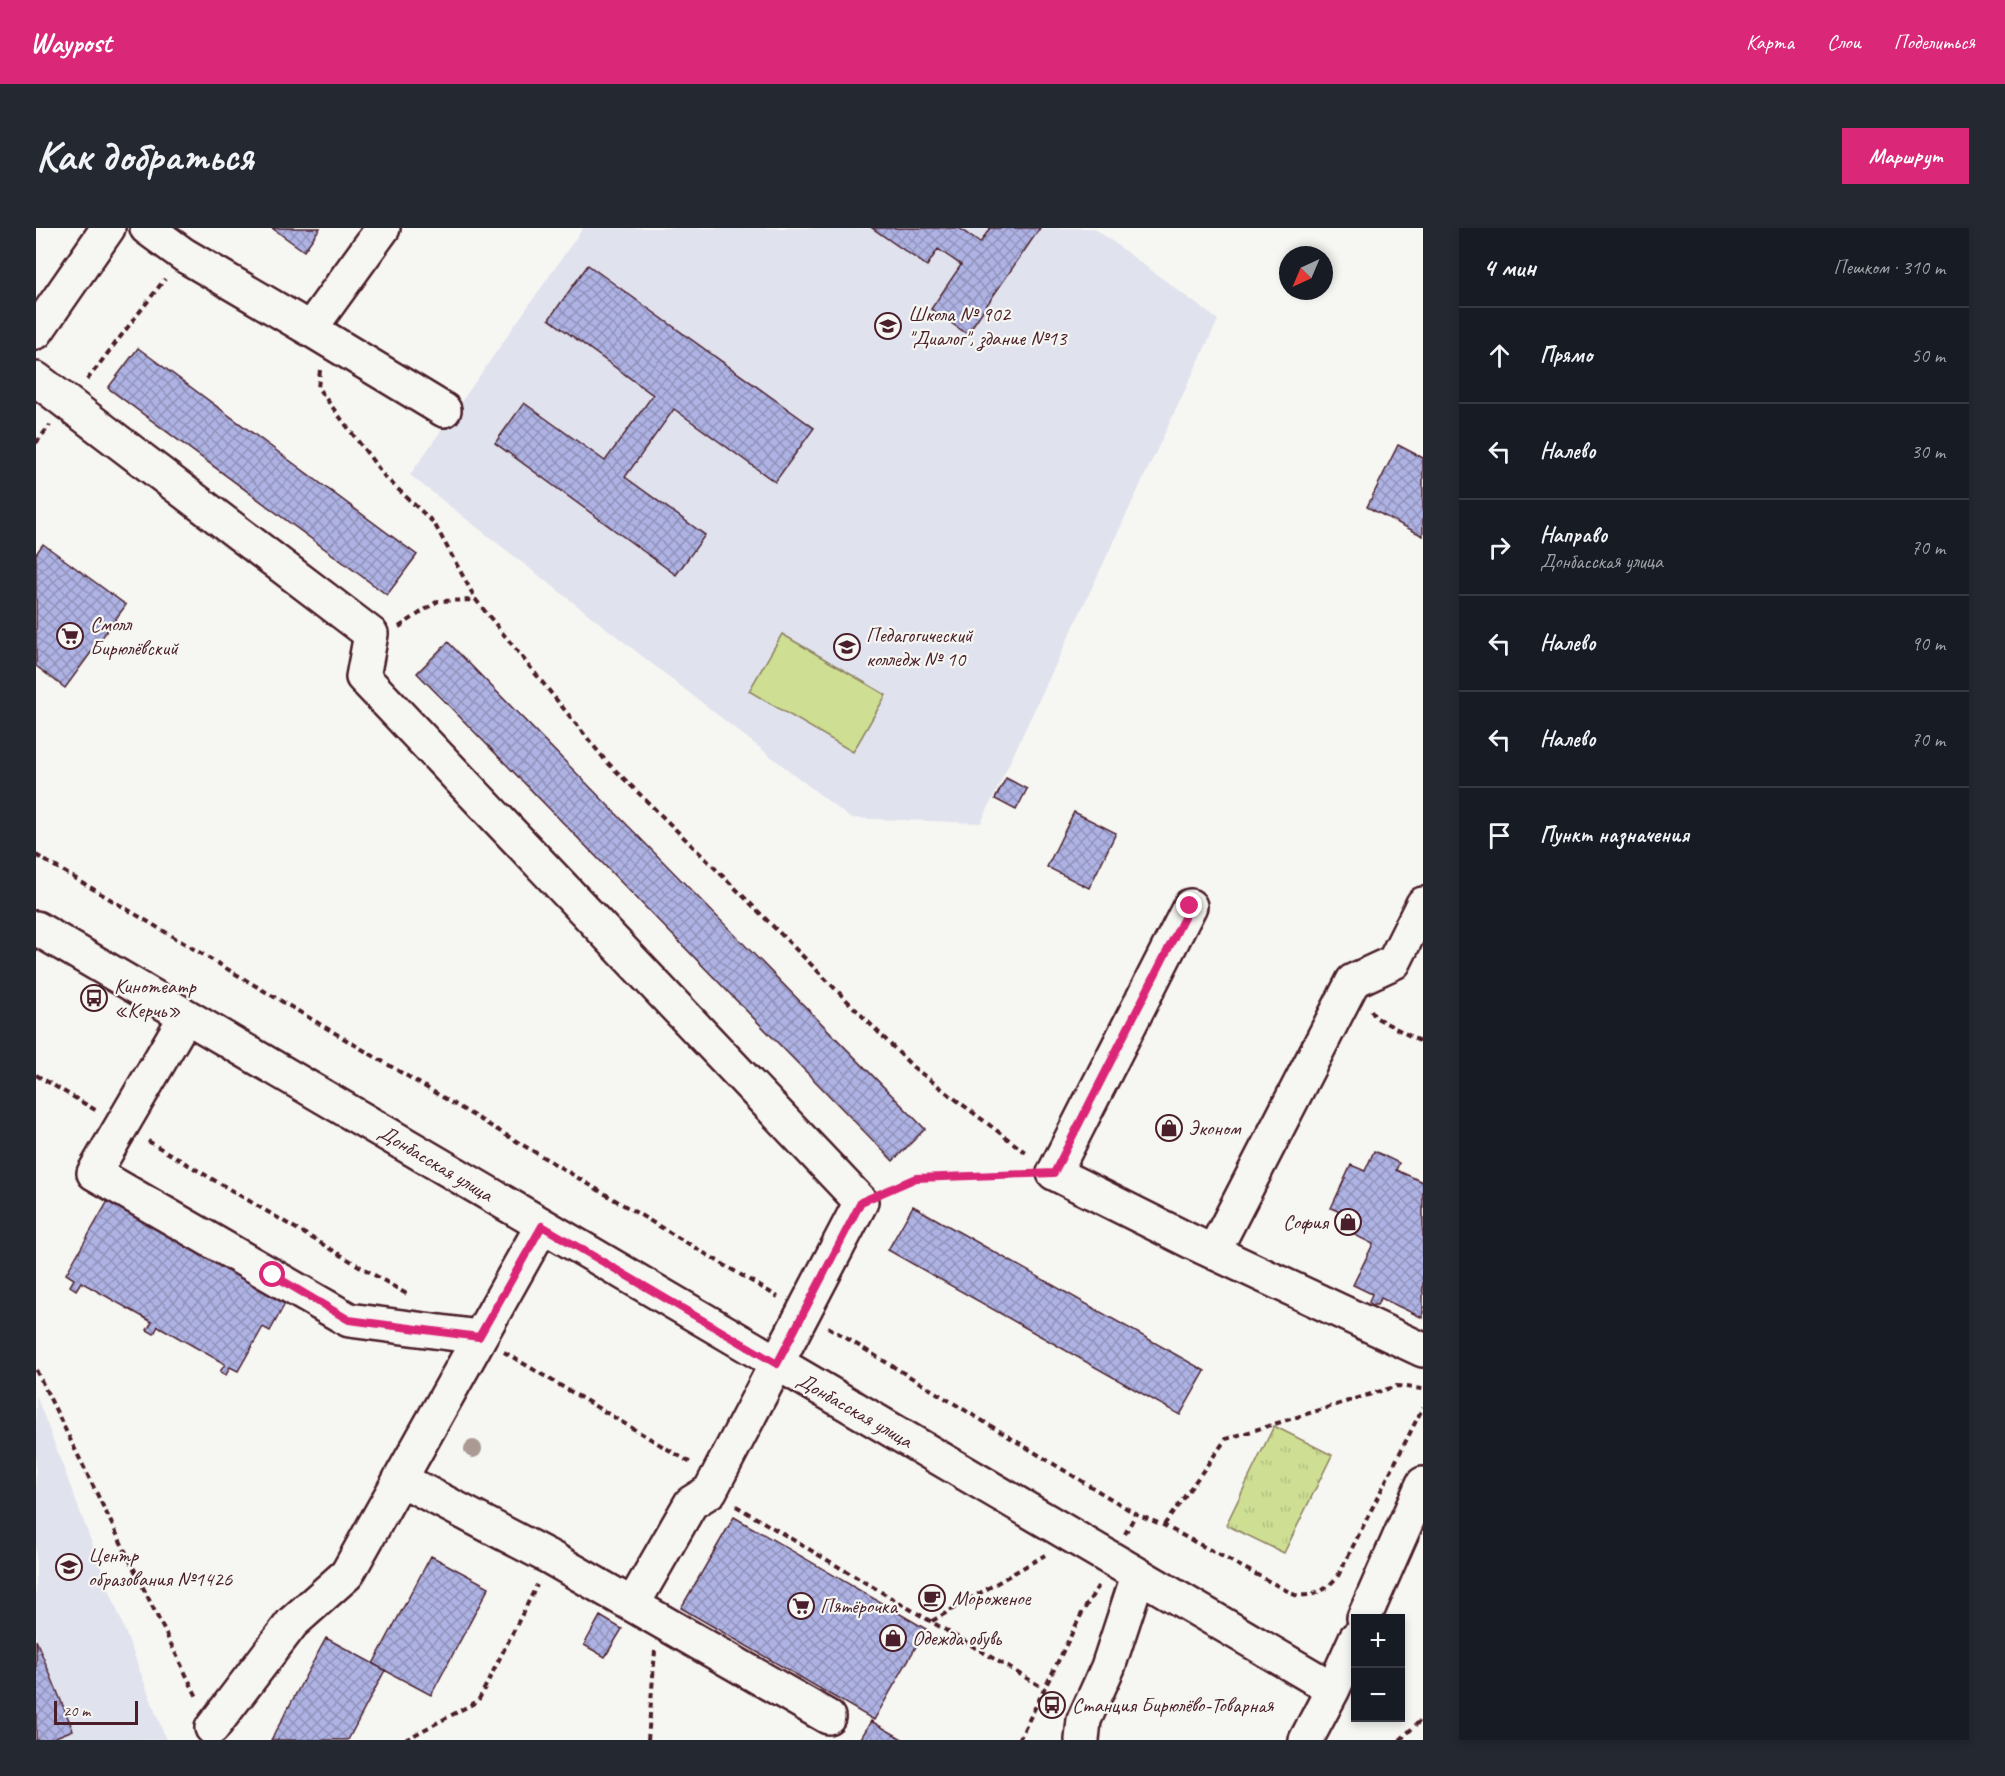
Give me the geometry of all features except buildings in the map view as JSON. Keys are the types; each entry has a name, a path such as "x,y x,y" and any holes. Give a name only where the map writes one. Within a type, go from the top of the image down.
{"street":[{"path":"36,332 108,228"},
{"path":"147,228 184,255 444,410"},
{"path":"310,329 383,228"},
{"path":"36,379 371,634 363,677 861,1202 710,1491 691,1503 633,1604"},
{"path":"1214,1251 1353,981 1394,962 1423,904"},
{"path":"1190,906 1054,1173 1423,1350"},
{"name":"Донбасская улица","path":"36,928 1333,1689"},
{"path":"186,1016 94,1173 349,1320 479,1337"},
{"path":"212,1728 292,1623 346,1574 542,1226"},
{"path":"400,1479 551,1558 828,1717"},
{"path":"1366,1614 1423,1484"},
{"path":"1082,1740 1084,1720 1108,1666 1125,1568"},
{"path":"1306,1740 1351,1649"}],"path":[{"path":"68,404 184,255"},
{"path":"318,388 385,477 434,523 476,600 605,760 913,1067 1054,1173"},
{"path":"371,634 397,628 438,601 476,600"},
{"path":"36,855 804,1312 1136,1514 1163,1525 1295,1595 1306,1596 1319,1593 1338,1576 1423,1407"},
{"path":"1353,981 1376,1017 1423,1043"},
{"path":"36,1075 418,1301"},
{"path":"861,1202 916,1178 1054,1173"},
{"path":"479,1337 694,1465 710,1491 1045,1689"},
{"path":"36,1370 212,1728"},
{"path":"1163,1525 1226,1439 1397,1386 1423,1389"},
{"path":"1019,1740 1081,1616 1125,1568 1136,1514"},
{"path":"931,1622 1075,1538"},
{"path":"405,1740 478,1701 551,1558"},
{"path":"648,1740 655,1649 668,1624"},
{"path":"1400,1740 1423,1718"}],"shaded area":[{"name":"Педагогический колледж № 10","path":"583,228 1094,228 1218,320 981,823 850,818 410,475"},
{"name":"Центр образования №1426","path":"36,1395 166,1740 36,1740"}],"green space":[{"path":"782,634 886,695 853,752 749,691"},
{"path":"1274,1426 1332,1455 1284,1553 1226,1525"}],"place":[{"name":"Школа № 902 \"Диалог\", здание №13","path":"888,326"},
{"name":"Смолл Бирюлёвский","path":"70,636"},
{"name":"Педагогический колледж № 10","path":"847,647"},
{"name":"Кинотеатр «Керчь»","path":"94,998"},
{"name":"Эконом","path":"1169,1128"},
{"name":"София","path":"1348,1222"},
{"name":"Центр образования №1426","path":"69,1567"},
{"name":"Мороженое","path":"932,1598"},
{"name":"Пятёрочка","path":"801,1606"},
{"name":"Одежда обувь","path":"893,1638"},
{"name":"Станция Бирюлёво-Товарная","path":"1052,1705"}],"route":[{"path":"273,1275 349,1320 479,1337 542,1226 777,1364 861,1202 916,1178 1054,1173 1190,906"}]}
